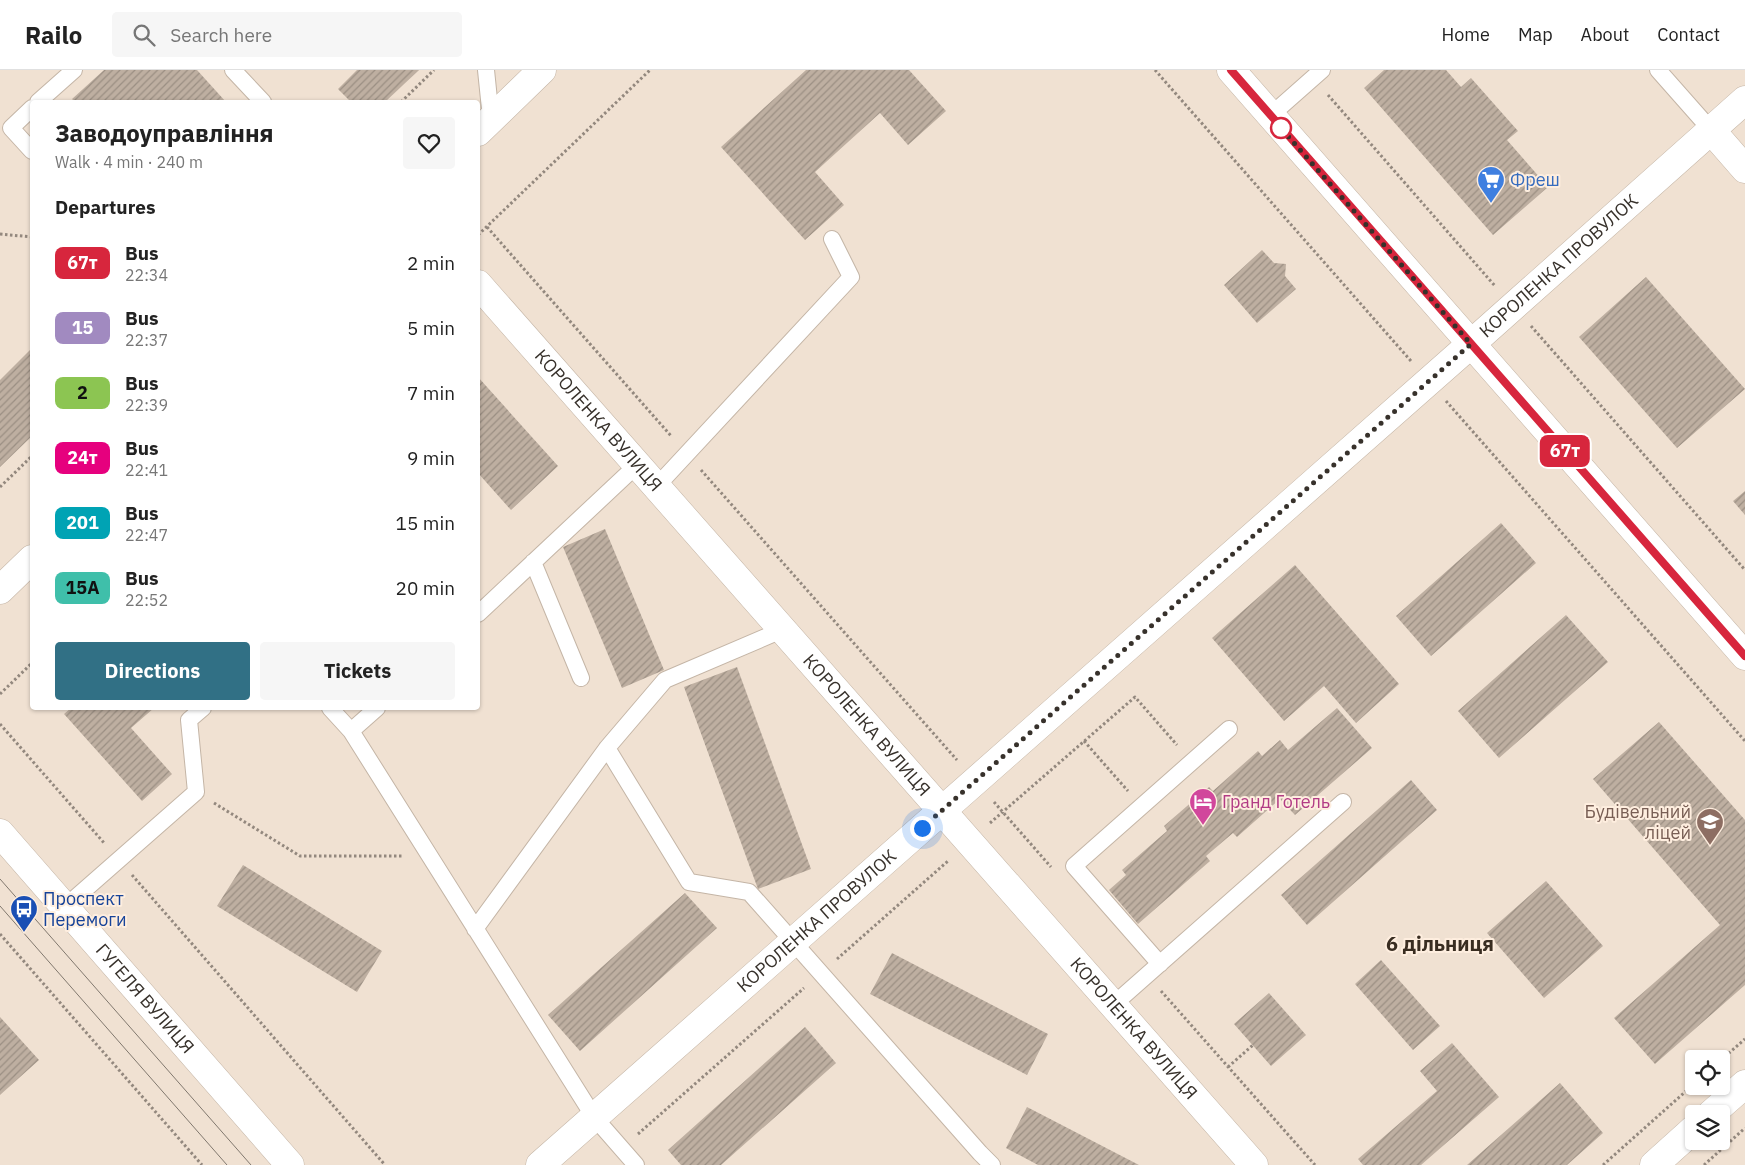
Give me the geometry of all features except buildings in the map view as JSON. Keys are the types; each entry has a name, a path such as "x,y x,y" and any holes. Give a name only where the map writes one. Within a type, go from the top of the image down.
{"street":[{"path":"484,126 542,70"},
{"path":"1231,70 1745,656"},
{"name":"КОРОЛЕНКА ПРОВУЛОК","path":"540,1165 1745,100"},
{"path":"1710,130 1745,169"},
{"name":"КОРОЛЕНКА ВУЛИЦЯ","path":"480,286 1254,1165"},
{"path":"0,590 30,561"},
{"name":"ГУГЕЛЯ ВУЛИЦЯ","path":"0,833 290,1165"},
{"path":"1721,1105 1745,1084"},
{"path":"1654,1165 1685,1137"}],"lane":[{"path":"40,100 74,70"},
{"path":"233,70 261,100"},
{"path":"484,126 486,70"},
{"path":"1658,70 1710,130"},
{"path":"1271,115 1318,74"},
{"path":"30,110 11,128 30,149"},
{"path":"656,487 852,277 832,239"},
{"path":"480,612 637,465"},
{"path":"533,562 581,678"},
{"path":"475,929 607,748 665,680 782,630"},
{"path":"64,907 196,792 190,720 202,710"},
{"path":"332,710 351,731 594,1118 636,1165"},
{"path":"351,731 375,710"},
{"path":"1160,964 1074,866 1229,729"},
{"path":"607,748 689,882 749,892 992,1165"},
{"path":"1113,1005 1343,802"}],"path":[{"path":"402,100 434,70"},
{"path":"480,234 650,70"},
{"path":"1155,70 1410,360"},
{"path":"1318,74 1495,285"},
{"path":"487,227 1056,871"},
{"path":"0,234 30,237"},
{"path":"1533,328 1745,570"},
{"path":"1447,402 1745,741"},
{"path":"0,488 30,458"},
{"path":"0,694 30,665"},
{"path":"622,1149 1135,696 1192,762"},
{"path":"0,724 385,1165"},
{"path":"1084,741 1142,806"},
{"path":"196,792 300,856 429,855"},
{"path":"0,934 202,1165"},
{"path":"1147,975 1315,1165"},
{"path":"1730,1052 1745,1039"},
{"path":"1228,1067 1252,1045"},
{"path":"1604,1165 1685,1092"},
{"path":"1704,1165 1745,1128"}],"tram line":[{"path":"0,879 251,1165"},
{"path":"0,906 227,1165"}],"bus line":[{"name":"67т","path":"1231,70 1745,656"}],"place":[{"name":"Фреш","path":"1491,204"},
{"name":"Гранд Готель","path":"1203,826"},
{"name":"Будівельний ліцей","path":"1710,846"},
{"name":"Проспект Перемоги","path":"24,933"}],"district":[{"name":"6 дільниця","path":"1440,944"}],"route":[{"path":"922,828 1471,344 1281,128"}]}
